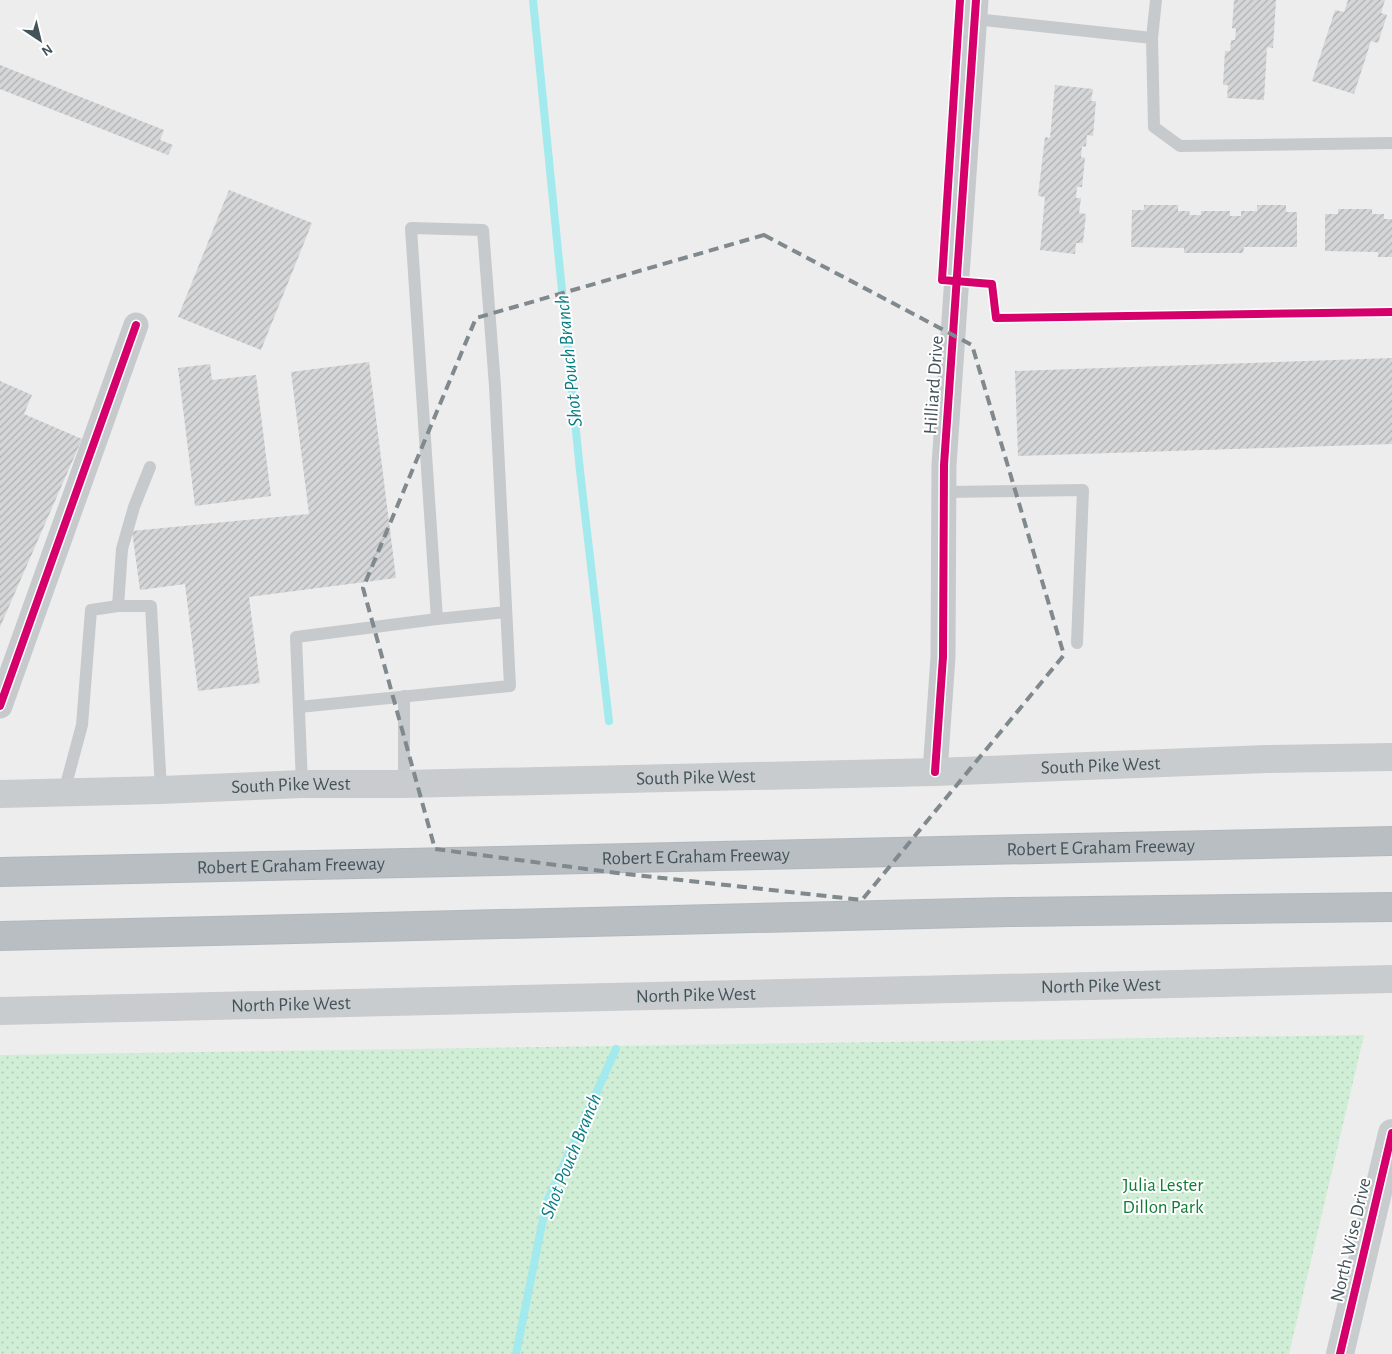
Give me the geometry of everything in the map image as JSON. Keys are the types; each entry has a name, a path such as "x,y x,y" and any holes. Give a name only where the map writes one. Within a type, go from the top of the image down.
{"highway":[{"name":"Robert E Graham Freeway","path":"0,872 1392,841"},
{"path":"0,936 999,912 1392,907"}],"main road":[{"name":"South Pike West","path":"0,794 302,784 404,784 935,772 1392,757"},
{"name":"North Pike West","path":"0,1011 1392,978"},
{"name":"North Wise Drive","path":"1340,1354 1392,1133"}],"street":[{"name":"Hilliard Drive","path":"935,772 944,658 944,465 975,9"},
{"path":"0,706 136,326"}],"lane":[{"path":"1156,0 1152,38 1154,127 1180,146 1392,143"},
{"path":"975,9 1152,38"},
{"path":"299,707 510,686 495,386 483,230 411,228 437,619"},
{"path":"118,606 122,549 134,507 150,467"},
{"path":"944,492 1082,490 1077,643"},
{"path":"64,792 82,725 91,610 118,606 151,606 161,790"},
{"path":"302,784 296,637 506,612"},
{"path":"404,696 404,784"}],"highlighted area":[{"path":"764,235 972,345 1064,655 862,900 617,873 435,849 363,588 476,318"}],"green space":[{"name":"Julia Lester Dillon Park","path":"1364,1035 1289,1354 0,1354 0,1055"}],"building":[{"path":"1234,0 1276,0 1273,48 1267,47 1264,100 1227,98 1228,85 1223,85 1225,51 1230,51 1231,40 1235,40 1236,29 1232,28"},
{"path":"1348,0 1385,0 1381,13 1387,15 1378,43 1371,41 1354,94 1312,81 1335,10 1344,12"},
{"path":"0,65 164,130 160,140 173,145 168,155 0,89"},
{"path":"1055,85 1093,89 1091,101 1096,101 1093,136 1087,135 1086,147 1082,146 1081,157 1085,158 1082,187 1077,187 1076,198 1081,198 1079,213 1086,214 1083,243 1076,243 1075,254 1040,250 1045,197 1038,196 1045,137 1050,138"},
{"path":"229,190 312,223 261,350 178,317"},
{"path":"1144,205 1178,205 1178,211 1190,211 1189,215 1201,215 1201,211 1230,211 1230,216 1241,216 1241,211 1257,211 1257,205 1286,205 1286,212 1297,212 1297,247 1244,247 1243,253 1184,253 1184,248 1131,247 1132,210 1144,210"},
{"path":"1338,209 1372,209 1372,214 1384,214 1384,219 1392,219 1392,257 1378,257 1378,252 1325,251 1325,214 1338,214"},
{"path":"1392,358 1392,444 1018,456 1015,371"},
{"path":"369,362 396,578 249,597 260,683 198,691 185,584 140,590 132,531 309,514 291,372"},
{"path":"210,364 212,380 256,375 271,496 195,506 178,368"},
{"path":"0,381 32,395 24,414 82,439 0,627"}],"waterway":[{"name":"Shot Pouch Branch","path":"533,0 580,471 609,721"},
{"name":"Shot Pouch Branch","path":"516,1354 546,1204 616,1049"}],"cycle path":[{"path":"960,0 942,280 992,284 996,318 1392,312"},
{"path":"935,772 943,657 944,465 976,0"},
{"path":"0,706 136,325"},
{"path":"1340,1354 1392,1133"}]}
